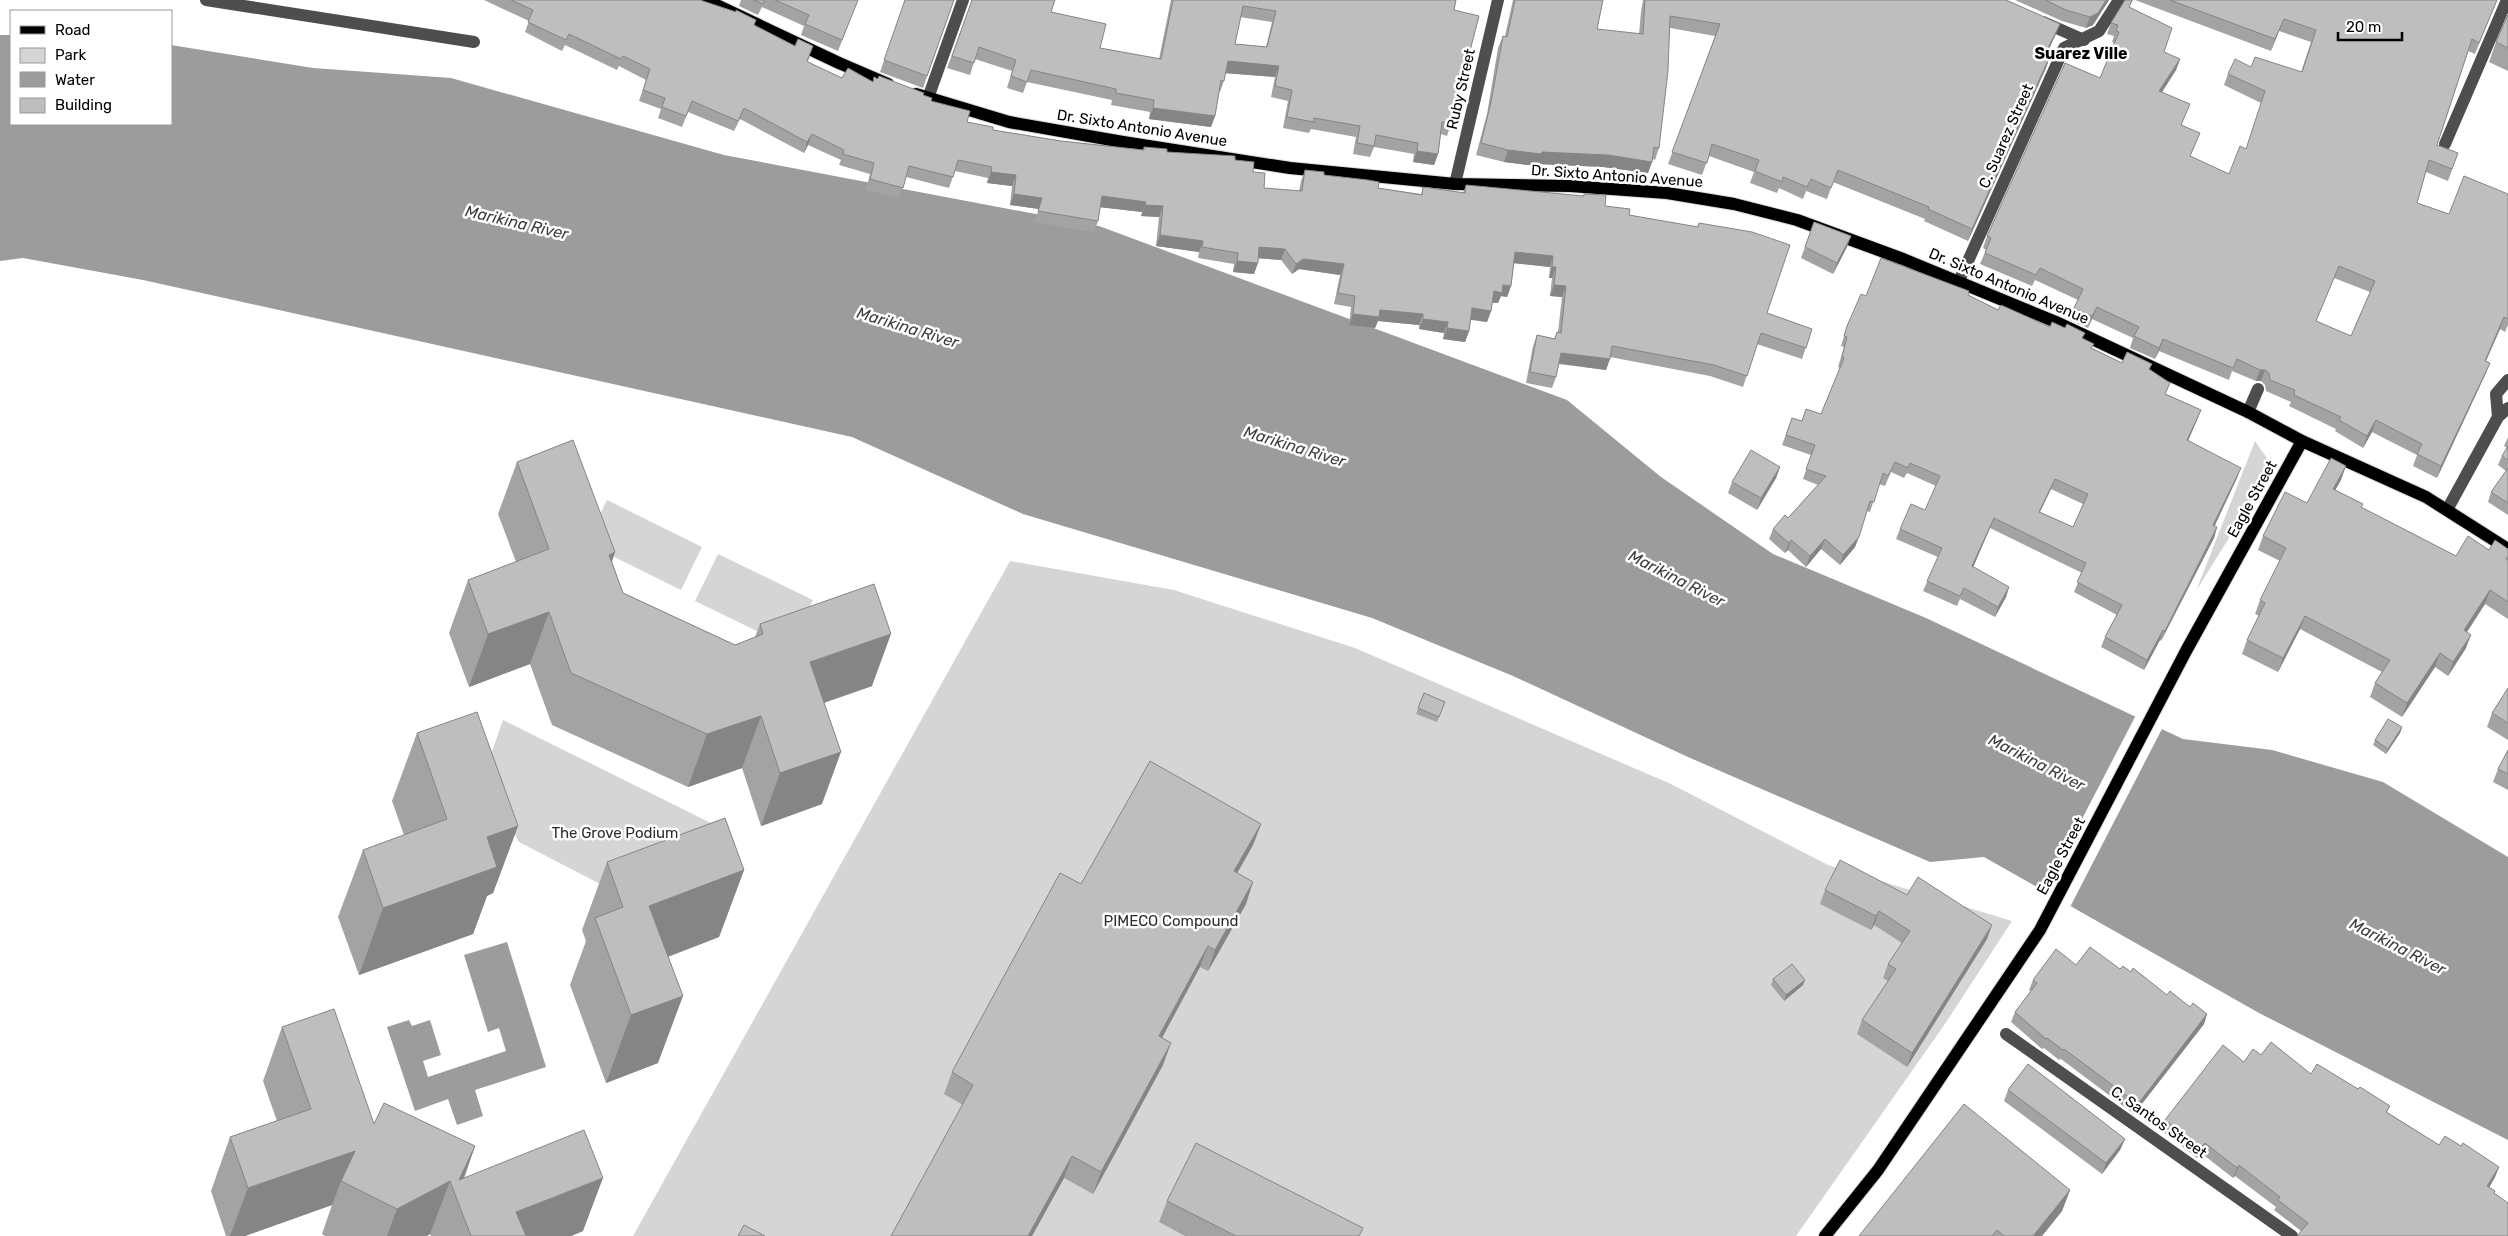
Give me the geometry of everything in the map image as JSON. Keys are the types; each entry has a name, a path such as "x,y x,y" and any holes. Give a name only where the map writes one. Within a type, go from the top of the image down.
{"main road":[{"name":"Dr. Sixto Antonio Avenue","path":"706,0 839,63 901,89 1009,122 1290,168 1455,184 1597,188 1667,193 1734,204 1797,220 1959,281 2056,322 2248,412 2302,441 2426,497 2508,549"},
{"name":"Eagle Street","path":"1825,1236 1878,1170 2040,930 2186,651 2302,441"}],"street":[{"path":"206,0 474,42"},
{"path":"928,98 963,0"},
{"name":"Ruby Street","path":"1455,184 1498,0"},
{"name":"C. Suarez Street","path":"1959,281 2064,48 2074,41 2084,40 2099,31 2119,0"},
{"path":"2445,144 2507,0"},
{"path":"2033,18 2084,40"},
{"path":"2446,510 2503,412 2496,394 2508,380"},
{"path":"2248,412 2258,389"},
{"name":"C. Santos Street","path":"2006,1034 2292,1236"}],"green space":[{"path":"2255,441 2273,467 2196,591"},
{"path":"607,500 702,547 681,590 586,543"},
{"path":"718,554 813,600 790,647 695,601"},
{"name":"PIMECO Compound","path":"1010,561 1174,590 1355,648 1671,784 1828,865 2012,921 1947,1021 1796,1236 633,1236"},
{"name":"The Grove Podium","path":"503,720 713,824 604,886 519,842 483,777"}],"water":[{"name":"Marikina River","path":"0,35 10,35 10,125 172,125 172,45 313,68 451,78 724,155 1099,226 1567,400 1661,477 1773,554 1926,618 2183,739 2272,750 2383,782 2508,857 2508,1140 2259,1013 1984,857 1930,862 1688,757 1513,676 1372,618 1023,514 852,437 143,280 23,258 0,261"},
{"path":"507,942 546,1067 475,1090 483,1116 457,1125 448,1099 415,1111 387,1027 409,1020 412,1026 430,1020 441,1055 423,1061 428,1077 506,1051 499,1028 488,1032 464,955"}],"pier":[{"path":"2136,715 2163,727 2069,909 2043,894"}],"building":[{"path":"511,0 700,0 736,12 736,10 756,20 754,25 795,46 798,39 813,46 807,61 842,78 848,68 873,82 874,77 878,79 879,76 924,93 923,95 932,98 931,101 970,111 967,122 993,127 993,130 1061,141 1144,150 1144,147 1167,149 1167,152 1235,156 1235,160 1254,162 1253,172 1265,173 1264,188 1302,191 1305,170 1324,172 1324,175 1379,182 1378,188 1422,195 1423,187 1465,193 1466,185 1584,196 1584,194 1606,195 1605,206 1630,209 1629,215 1698,227 1699,223 1752,232 1790,245 1767,313 1812,329 1806,348 1761,333 1747,376 1714,365 1612,346 1610,359 1561,353 1556,377 1530,372 1537,335 1555,339 1557,332 1561,333 1566,286 1554,285 1556,267 1552,267 1553,256 1515,252 1511,286 1503,285 1502,293 1494,291 1491,311 1472,308 1469,331 1447,328 1448,322 1423,319 1423,314 1380,310 1379,317 1353,314 1355,296 1338,293 1344,264 1303,259 1296,264 1285,249 1259,247 1258,263 1237,261 1238,253 1202,247 1203,241 1160,235 1163,206 1145,205 1146,202 1102,196 1098,221 1038,211 1042,198 1014,194 1016,175 991,172 992,167 958,160 953,177 909,166 903,188 870,179 874,163 843,154 844,150 812,134 807,142 744,108 738,121 692,101 686,116 662,107 665,98 643,90 650,69 623,56 621,59 569,34 566,40 528,22 533,10"},
{"path":"754,0 764,0 763,4"},
{"path":"775,0 858,0 842,40 805,24 809,15"},
{"path":"905,0 954,0 927,76 884,60"},
{"path":"972,0 1055,0 1051,12 1106,24 1100,48 1161,59 1173,0 1456,0 1454,10 1479,16 1451,124 1442,122 1438,154 1417,151 1418,143 1376,135 1374,146 1357,143 1360,126 1314,118 1314,122 1287,117 1292,90 1275,86 1279,66 1228,61 1224,81 1221,80 1215,116 1153,108 1154,100 1116,93 1116,89 1031,70 1027,82 1011,76 1016,60 979,47 974,63 952,56","holes":["1243,6 1276,11 1267,47 1235,44"]},
{"path":"1515,0 1603,0 1597,29 1643,34 1645,0 2006,0 2060,24 2045,54 2050,56 1972,229 1928,209 1929,207 1838,170 1831,188 1811,179 1807,187 1783,177 1782,182 1755,171 1759,160 1712,144 1707,163 1672,152 1720,24 1670,16 1668,71 1659,148 1654,147 1652,162 1608,155 1542,152 1541,154 1508,150 1481,143 1491,102 1503,36 1507,37"},
{"path":"2045,0 2106,0 2098,13 2090,17 2066,10"},
{"path":"2125,0 2132,0 2129,7 2172,28 2164,52 2180,59 2159,91 2190,104 2181,125 2200,133 2190,156 2229,174 2240,146 2246,149 2265,91 2228,74 2235,59 2251,67 2255,57 2302,72 2316,30 2284,19 2275,39 2170,0 2497,0 2479,43 2472,39 2437,145 2458,153 2452,169 2429,160 2417,203 2449,214 2464,176 2508,194 2508,319 2504,317 2485,361 2490,363 2441,466 2417,454 2422,444 2376,420 2367,436 2339,420 2341,417 2294,395 2295,390 2270,380 2269,373 2265,370 2260,370 2237,359 2233,368 2163,339 2159,348 2134,336 2139,327 2097,307 2092,316 2074,308 2083,289 2040,268 2036,275 1985,253 1991,238 1987,236 2065,63 2100,78 2119,32 2116,31 2118,25 2111,23","holes":["2339,266 2375,281 2351,336 2316,321"]},
{"path":"2508,15 2508,48 2496,42"},
{"path":"1814,222 1851,236 1837,263 1805,247"},
{"path":"1881,258 1969,291 1968,295 1998,310 2001,305 2050,327 2052,322 2065,328 2067,324 2085,333 2082,338 2094,344 2091,348 2122,363 2127,352 2152,364 2149,369 2170,383 2165,394 2201,410 2187,440 2241,468 2213,525 2217,527 2165,631 2163,630 2147,660 2105,637 2122,605 2077,582 2086,563 1994,518 1972,566 2009,587 1998,607 1964,588 1960,596 1927,581 1942,548 1900,529 1911,504 1925,510 1940,476 1910,463 1908,468 1895,462 1888,476 1883,473 1874,502 1870,501 1859,537 1843,555 1825,539 1810,556 1791,540 1789,543 1773,529 1785,515 1788,518 1826,476 1806,469 1815,445 1786,435 1792,418 1802,421 1806,409 1821,414 1844,358 1842,357 1847,337 1844,336 1847,326 1861,294 1866,296","holes":["2055,479 2088,494 2073,527 2039,512"]},
{"path":"573,440 615,552 609,555 623,593 735,645 763,634 760,624 874,584 891,634 810,662 841,752 780,773 761,716 707,734 571,673 549,612 488,634 468,580 549,549 517,462"},
{"path":"2508,446 2508,460 2502,456"},
{"path":"1751,450 1780,467 1761,498 1732,482"},
{"path":"2331,458 2346,466 2333,489 2363,504 2361,507 2456,556 2468,536 2489,550 2495,540 2508,549 2506,559 2508,560 2508,602 2490,590 2464,630 2471,635 2453,662 2440,653 2407,703 2375,683 2390,660 2305,616 2283,658 2247,640 2265,603 2260,600 2286,548 2263,536 2285,492 2307,503"},
{"path":"2508,468 2508,503 2491,492"},
{"path":"2508,688 2508,723 2492,713"},
{"path":"1424,693 1445,702 1439,717 1418,708"},
{"path":"477,712 518,826 487,837 497,867 383,908 363,850 447,819 417,733"},
{"path":"2388,719 2402,727 2388,749 2375,740"},
{"path":"2508,750 2508,774 2498,769"},
{"path":"1150,761 1261,824 1234,871 1253,882 1215,950 1208,946 1159,1036 1171,1043 1101,1172 1072,1156 1028,1236 891,1236 973,1085 952,1072 1060,873 1081,884"},
{"path":"725,818 744,870 649,906 683,996 631,1015 595,918 623,907 607,862"},
{"path":"1840,860 1907,895 1918,877 1992,925 1912,1053 1862,1020 1896,969 1888,964 1910,931 1879,911 1876,916 1825,890"},
{"path":"2090,947 2120,969 2123,966 2131,972 2133,968 2167,995 2170,991 2190,1007 2193,1003 2207,1014 2138,1104 2064,1049 2046,1039 2015,1012 2037,983 2033,980 2056,949 2076,965"},
{"path":"1792,964 1805,980 1786,995 1773,979"},
{"path":"334,1009 374,1124 384,1103 475,1146 459,1180 584,1130 603,1178 516,1212 526,1236 471,1236 450,1181 397,1209 341,1181 355,1151 248,1188 230,1137 311,1109 282,1027"},
{"path":"2271,1042 2311,1074 2317,1064 2358,1089 2360,1087 2390,1106 2386,1112 2439,1145 2445,1136 2461,1146 2463,1143 2499,1167 2487,1186 2508,1203 2508,1236 2297,1236 2308,1223 2278,1200 2280,1197 2239,1165 2237,1168 2205,1143 2201,1147 2165,1120 2223,1045 2244,1062 2253,1049 2261,1055"},
{"path":"2028,1064 2125,1139 2106,1163 2008,1090"},
{"path":"1964,1104 2070,1190 2033,1236 2004,1236 1997,1230 1992,1236 1859,1236"},
{"path":"1196,1143 1363,1228 1359,1236 1236,1236 1167,1201"},
{"path":"744,1225 765,1236 738,1236"}],"district":[{"name":"Suarez Ville","path":"2081,53"}]}
